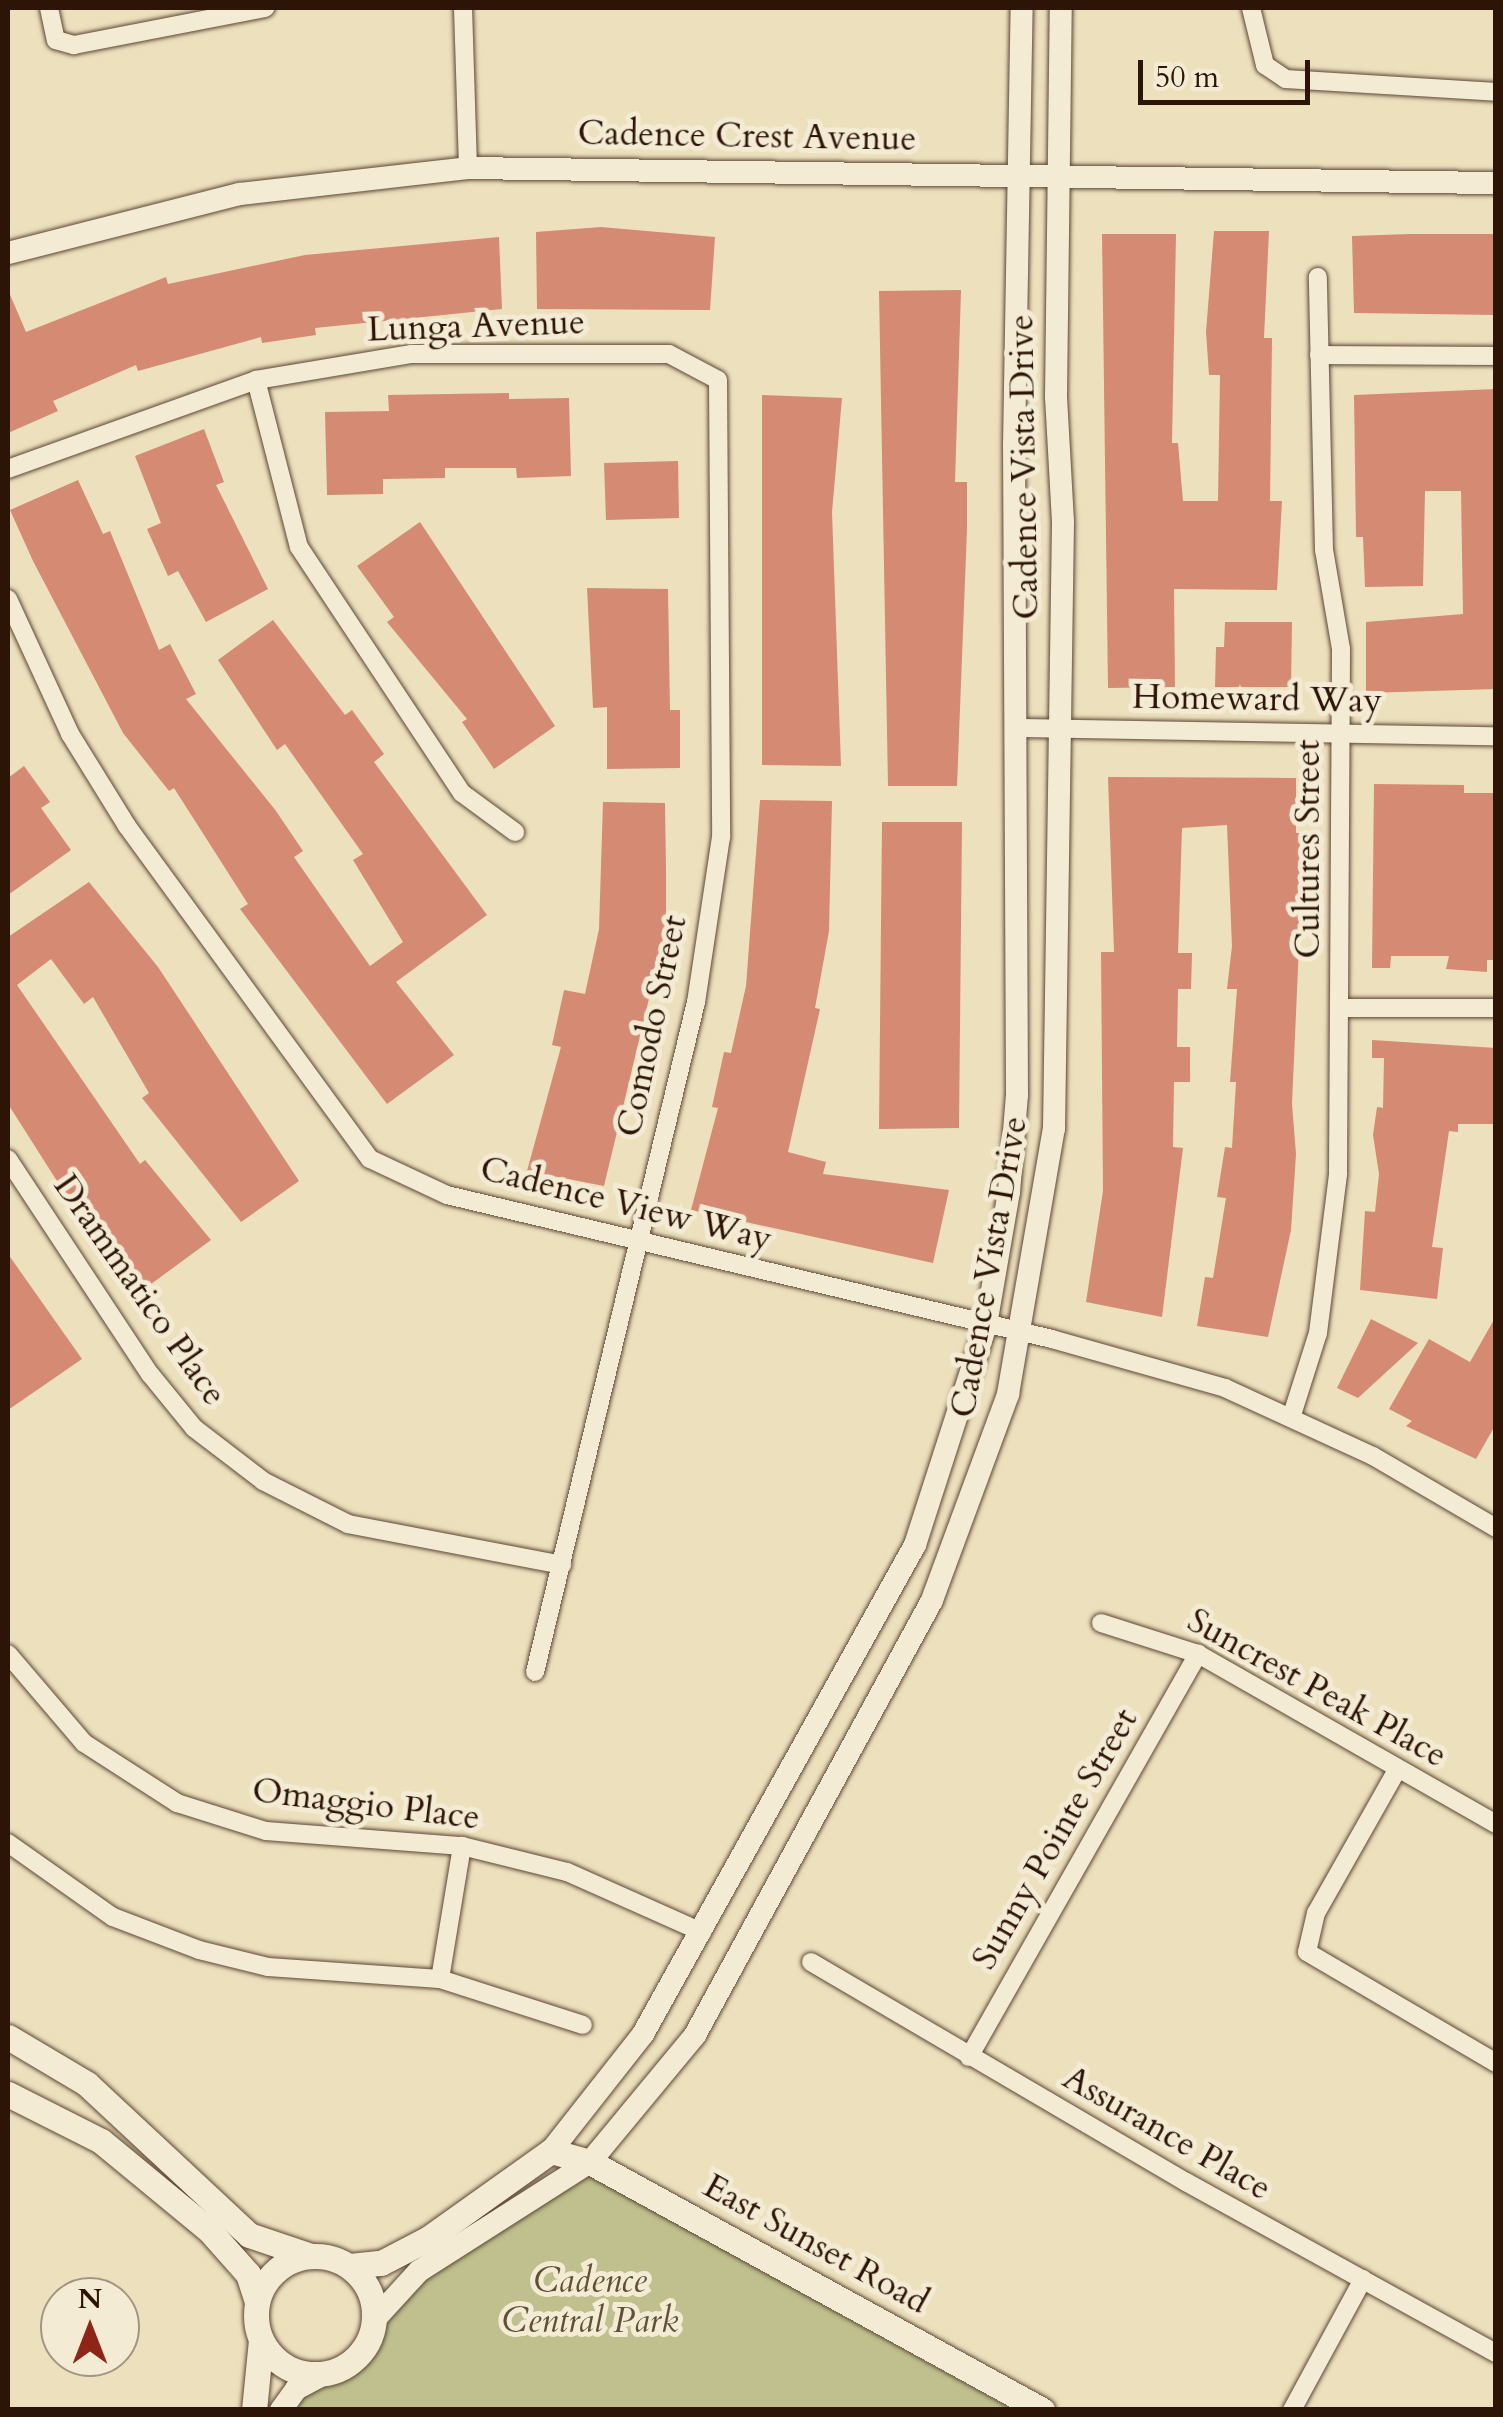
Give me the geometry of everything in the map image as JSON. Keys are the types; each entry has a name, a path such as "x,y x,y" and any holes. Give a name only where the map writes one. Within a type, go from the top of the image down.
{"main road":[{"path":"8,2037 86,2084 249,2235 350,2266 364,2280 375,2318 360,2355 324,2374 287,2368 261,2340"},
{"path":"8,2094 100,2141 209,2230 248,2274 257,2302 261,2340 254,2410"},
{"name":"East Sunset Road","path":"551,2151 590,2162 1042,2410"},
{"name":"Cadence Vista Drive","path":"350,2266 381,2263 429,2238 551,2151"},
{"path":"257,2302 276,2270 312,2256"}],"street":[{"path":"49,8 56,40 74,44 264,8"},
{"path":"463,8 468,168"},
{"name":"Cadence Vista Drive","path":"551,2151 614,2076 702,1932 915,1545 986,1325 1010,1192 1018,1095 1022,8"},
{"name":"Cadence Vista Drive","path":"375,2318 419,2271 590,2162 669,2072 720,1995 932,1600 988,1455 1020,1333 1054,1129 1060,728 1061,8"},
{"path":"1251,8 1265,65 1286,80 1496,92"},
{"name":"Cadence Crest Avenue","path":"8,253 240,194 468,168 1496,183"},
{"name":"Cultures Street","path":"1292,1418 1318,1333 1338,1174 1342,732 1340,650 1324,550 1318,277"},
{"name":"Lunga Avenue","path":"8,470 256,380 412,354 669,354 718,380"},
{"path":"1319,355 1496,356"},
{"path":"256,380 299,546 462,793 515,832"},
{"name":"Comodo Street","path":"536,1672 696,1002 720,836 718,380"},
{"name":"Cadence View Way","path":"8,599 70,734 127,826 370,1159 448,1194 1020,1333 1225,1388 1373,1456 1496,1528"},
{"name":"Homeward Way","path":"1017,728 1496,736"},
{"path":"1340,1008 1496,1008"},
{"name":"Drammatico Place","path":"8,1159 150,1374 194,1428 263,1481 348,1524 562,1565"},
{"name":"Suncrest Peak Place","path":"1101,1623 1198,1654 1496,1824"},
{"name":"Omaggio Place","path":"8,1654 84,1743 177,1803 266,1831 462,1846 567,1872 702,1932"},
{"name":"Sunny Pointe Street","path":"969,2057 1198,1654"},
{"path":"1397,1770 1316,1913 1307,1952 1496,2063"},
{"path":"8,1843 113,1917 199,1950 268,1967 440,1979 582,2025"},
{"path":"440,1979 462,1846"},
{"name":"Assurance Place","path":"811,1962 969,2057 1496,2353"},
{"path":"1292,2410 1362,2279"},
{"path":"281,2410 296,2389 324,2374"}],"green space":[{"name":"Cadence Central Park","path":"585,2173 1012,2409 293,2410 313,2386 364,2358 411,2288"}],"building":[{"path":"601,227 715,237 710,310 537,309 536,232"},
{"path":"1214,231 1269,231 1264,338 1272,338 1270,501 1282,501 1277,590 1174,589 1175,687 1108,688 1102,234 1176,234 1172,443 1178,443 1183,501 1218,501 1220,375 1209,375 1206,332"},
{"path":"1496,234 1496,315 1354,313 1352,236"},
{"path":"499,237 502,309 315,328 316,335 262,343 261,337 138,371 136,365 53,401 58,411 8,433 8,290 26,332 166,277 168,284 305,255"},
{"path":"961,290 955,482 967,482 967,529 957,786 888,786 879,291"},
{"path":"1496,389 1496,689 1366,693 1366,622 1463,614 1461,491 1425,491 1423,586 1365,587 1363,537 1356,537 1354,395"},
{"path":"509,393 509,399 569,398 571,476 517,478 516,468 445,468 445,478 383,479 383,494 327,495 325,412 389,411 388,395"},
{"path":"762,395 842,398 832,512 841,766 762,765"},
{"path":"204,429 224,482 216,485 268,589 206,622 178,571 168,576 147,529 161,523 135,456"},
{"path":"678,461 679,518 606,520 604,463"},
{"path":"78,480 103,534 110,531 159,650 170,644 196,694 186,699 276,811 303,851 294,857 370,966 403,942 353,860 363,854 285,744 277,750 218,660 273,620 345,715 352,710 384,754 374,762 487,915 396,982 454,1055 387,1104 240,909 248,904 174,788 169,791 123,733 33,561 10,510"},
{"path":"420,522 555,726 494,769 462,722 467,719 387,622 394,617 357,566"},
{"path":"587,588 668,589 670,710 680,710 680,768 607,769 607,707 593,708"},
{"path":"1225,622 1292,622 1291,687 1215,687 1216,647 1224,647"},
{"path":"24,766 50,802 41,808 71,850 8,895 8,778"},
{"path":"1108,777 1296,778 1296,833 1304,833 1292,1104 1296,1154 1291,1230 1268,1337 1197,1326 1205,1277 1213,1278 1226,1198 1217,1197 1225,1147 1232,1148 1236,1082 1230,1082 1237,989 1227,989 1232,946 1227,825 1182,828 1178,953 1192,953 1191,989 1178,989 1177,1047 1190,1047 1190,1082 1174,1082 1173,1147 1183,1148 1162,1317 1086,1302 1103,1191 1101,952 1114,952"},
{"path":"1374,784 1464,785 1464,793 1496,793 1496,960 1487,960 1487,972 1446,969 1449,956 1391,956 1390,968 1372,968"},
{"path":"760,800 832,801 829,931 815,1008 820,1009 788,1152 826,1162 823,1174 949,1190 933,1263 691,1210 718,1108 712,1107 724,1052 731,1053 746,986"},
{"path":"603,802 665,803 666,871 666,928 604,1186 527,1171 561,1047 552,1045 564,990 585,994 599,929"},
{"path":"882,822 962,822 959,1128 879,1129"},
{"path":"89,882 158,967 299,1181 241,1222 142,1098 149,1093 93,997 84,1004 51,959 17,985 140,1164 145,1160 211,1240 147,1287 78,1198 71,1203 8,1104 8,937"},
{"path":"1372,1040 1496,1048 1496,1124 1458,1124 1458,1132 1449,1131 1432,1247 1443,1248 1437,1299 1360,1290 1365,1211 1375,1212 1379,1174 1373,1135 1377,1107 1383,1108 1384,1058 1372,1058"},
{"path":"8,1254 82,1359 8,1410"},
{"path":"1496,1316 1496,1424 1476,1459 1406,1426 1412,1421 1389,1409 1429,1339 1470,1362"},
{"path":"1371,1319 1418,1343 1358,1398 1337,1388"}]}
